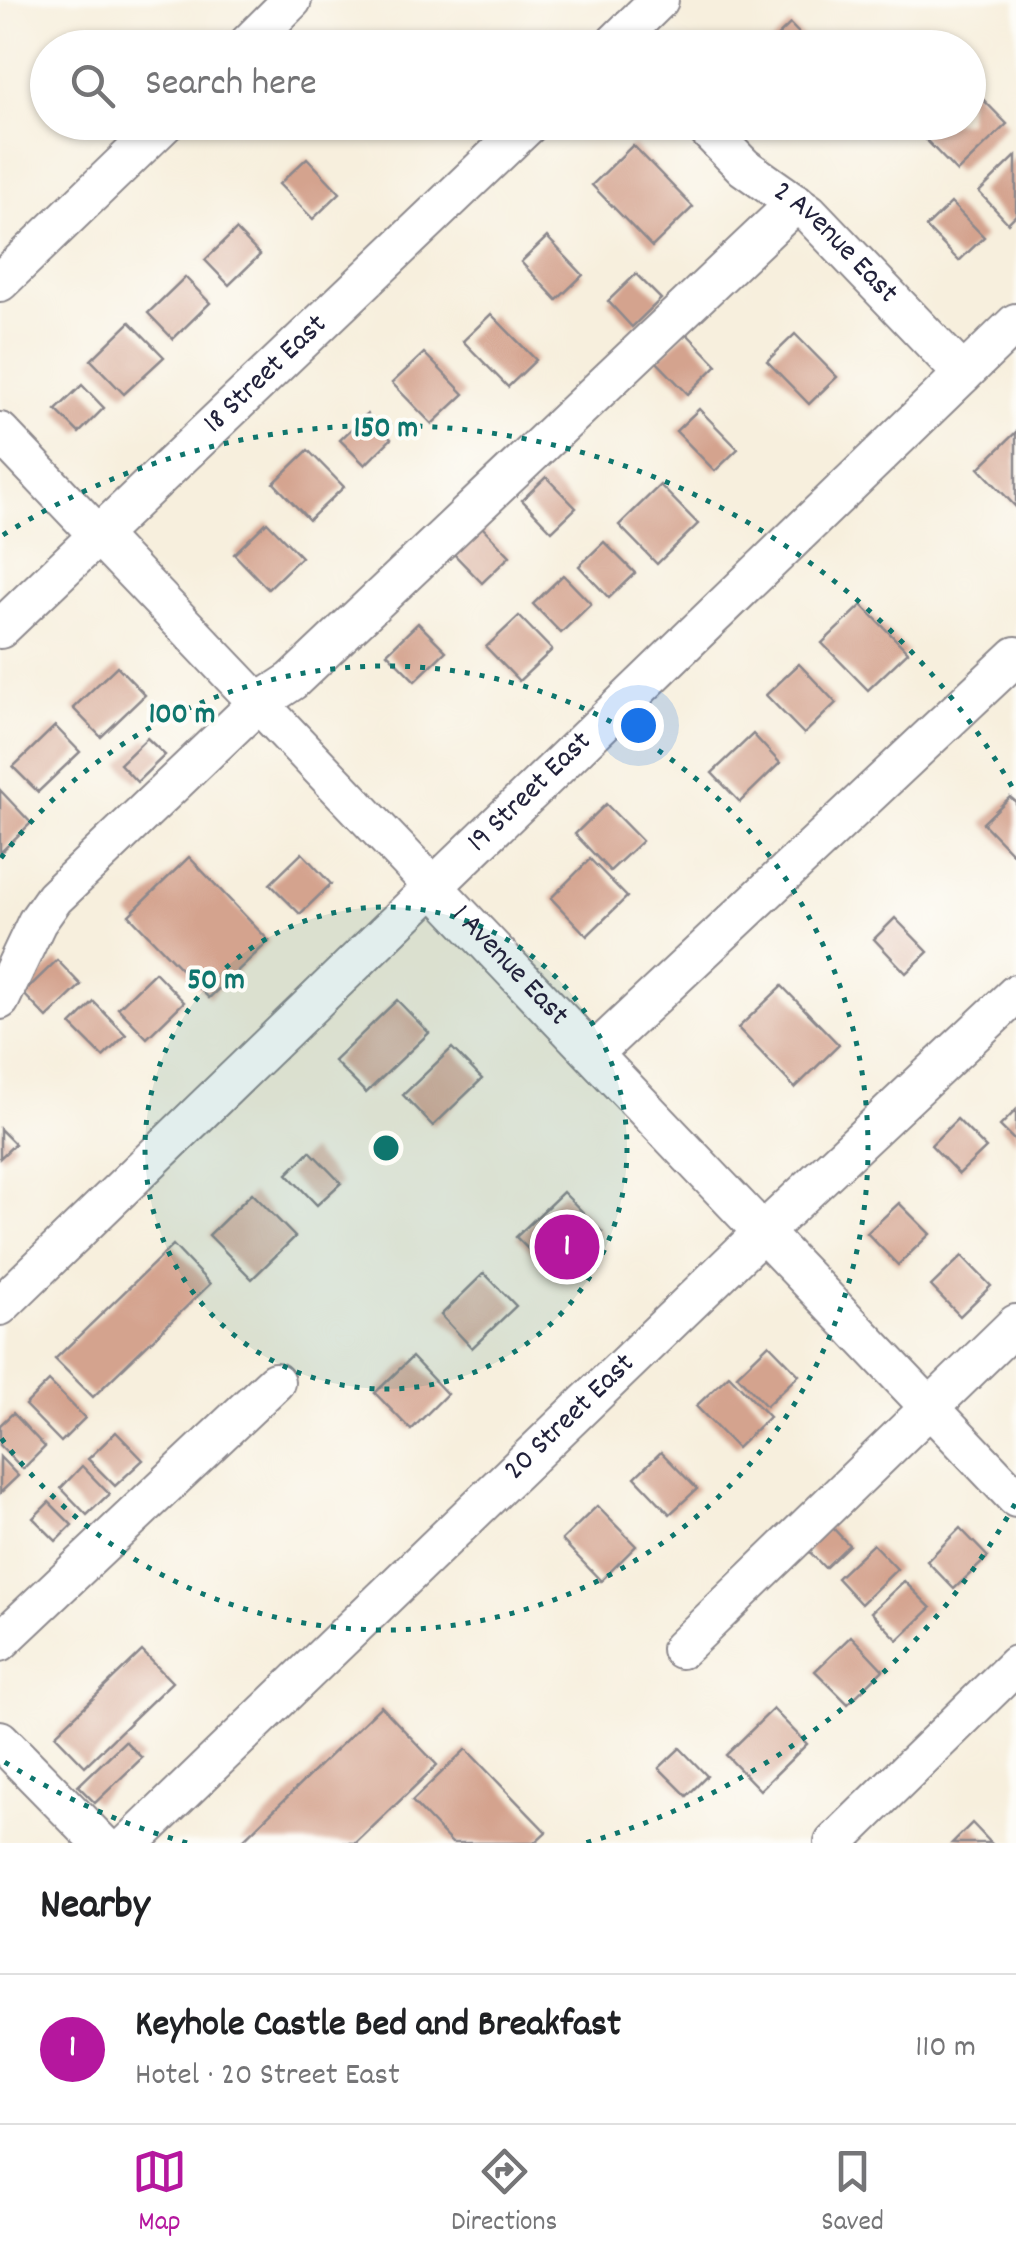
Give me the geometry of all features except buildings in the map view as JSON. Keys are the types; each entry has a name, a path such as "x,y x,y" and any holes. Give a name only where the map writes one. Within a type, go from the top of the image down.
{"street":[{"path":"262,30 292,0"},
{"path":"632,30 659,0"},
{"path":"0,282 147,140"},
{"name":"18 Street East","path":"0,629 512,140"},
{"name":"2 Avenue East","path":"718,140 744,167 796,203 963,374"},
{"path":"0,1000 37,922 54,898 258,704 292,681 796,203"},
{"name":"19 Street East","path":"0,1306 1016,324"},
{"name":"1 Avenue East","path":"0,432 1016,1498"},
{"path":"594,1053 1016,656"},
{"name":"20 Street East","path":"130,1843 762,1232 1016,994"},
{"path":"0,1266 58,1248"},
{"path":"682,1649 1016,1324"},
{"path":"0,1642 275,1382"},
{"path":"834,1843 1016,1665"},
{"path":"0,1740 101,1843"}],"place":[{"name":"Keyhole Castle Bed and Breakfast","path":"567,1247"}]}
